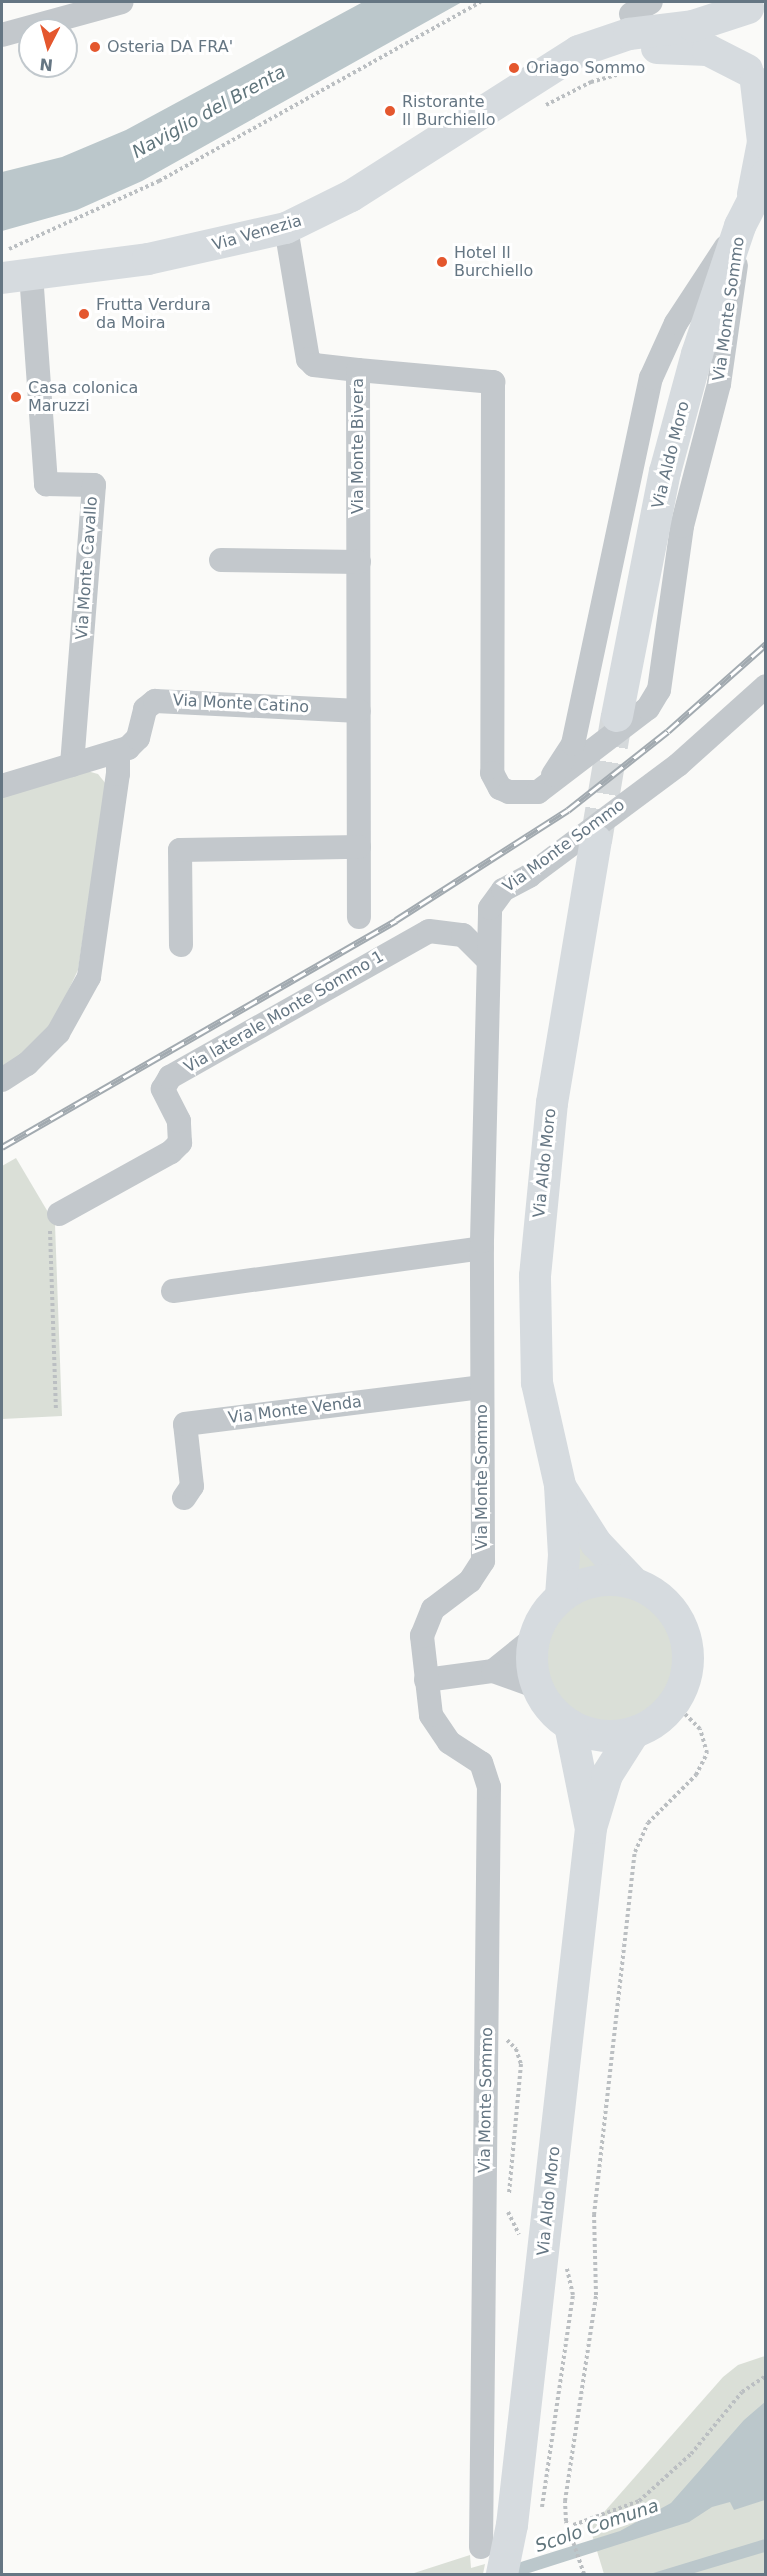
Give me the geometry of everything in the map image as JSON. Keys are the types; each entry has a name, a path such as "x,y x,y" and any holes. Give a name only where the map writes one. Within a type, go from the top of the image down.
{"main road":[{"name":"Via Aldo Moro","path":"617,716 665,472 697,354 752,201 763,142 756,81 738,39 750,5"},
{"name":"Via Venezia","path":"16,276 148,259 286,228 351,196 579,51 600,43 693,26 750,5"},
{"name":"Via Venezia","path":"515,91 636,51 658,48 708,50 756,81"},
{"name":"Via Aldo Moro","path":"561,1596 564,1555 560,1485 537,1383 535,1276 552,1103 596,841"},
{"name":"Via Aldo Moro","path":"560,1485 596,1543 634,1583"},
{"path":"593,1581 634,1583 669,1606 687,1643 684,1684 674,1703 660,1718 633,1734 601,1735 570,1725 545,1702 538,1688 532,1655 534,1638 550,1608 561,1596 593,1581"},
{"name":"Via Aldo Moro","path":"570,1725 591,1827"},
{"name":"Via Aldo Moro","path":"502,2574 526,2521 591,1827 608,1775 633,1734"}],"street":[{"path":"2,35 79,8 122,2"},
{"name":"Via Monte Sommo","path":"527,794 557,771 573,744 651,378 676,323 752,201"},
{"name":"Via Monte Sommo","path":"527,794 546,789 582,761 648,708 659,690 682,526 719,384 752,201"},
{"name":"Via Monte Bivera","path":"286,228 308,359 314,365 358,370 359,917"},
{"name":"Via Monte Cavallo","path":"16,276 46,484 94,485 72,765"},
{"path":"358,370 493,382 492,773 500,788 527,794"},
{"path":"221,560 359,562"},
{"name":"Via Monte Sommo","path":"482,2547 488,1779 481,1762 449,1742 438,1729 431,1715 422,1636 426,1619 445,1597 470,1581 483,1561 482,1248 487,959 493,898 678,765 765,686"},
{"name":"Via Monte Catino","path":"118,752 134,742 145,709 157,700 359,711"},
{"path":"2,786 118,752 118,774 89,977 58,1034 27,1064 2,1080"},
{"path":"181,945 180,850 359,847"},
{"name":"Via laterale Monte Sommo 1","path":"59,1214 171,1152 180,1143 179,1121 163,1089 170,1077 418,936 452,931 473,941 487,959"},
{"path":"173,1291 482,1248"},
{"name":"Via Monte Venda","path":"184,1498 192,1486 185,1424 482,1387"},
{"path":"493,1671 534,1638"},
{"path":"426,1680 493,1671 538,1688"}],"path":[{"path":"2,252 159,181 480,2"},
{"path":"542,106 591,82 652,65"},
{"path":"56,1411 50,1228 59,1214"},
{"path":"584,2574 569,2530 565,2501 596,2295 594,2215 635,1852 648,1823 696,1775 707,1753 700,1729 674,1703"},
{"path":"487,2034 505,2039 520,2056 508,2211 513,2226 523,2239"},
{"path":"526,2521 573,2295 573,2282 564,2265"},
{"path":"569,2530 639,2501 691,2454 742,2392 765,2376"}],"shaded area":[{"path":"87,771 98,774 106,784 78,970 54,1021 29,1049 2,1067 2,796"},
{"path":"16,1158 55,1224 62,1416 2,1419 2,1166"},
{"path":"580,1537 602,1567 574,1575"},
{"path":"609,1594 634,1599 654,1613 668,1633 673,1658 668,1683 654,1703 634,1717 609,1722 584,1717 564,1703 550,1683 545,1658 550,1633 564,1613 584,1599"},
{"path":"765,2356 765,2574 604,2574 590,2528 723,2377 738,2365"},
{"path":"470,2555 471,2568 485,2564 483,2574 411,2574"}],"water":[{"name":"Naviglio del Brenta","path":"363,2 462,2 142,181 77,210 2,231 2,172 62,157 126,130"},
{"path":"765,2402 765,2500 734,2510 730,2502 712,2507 689,2522 526,2574 482,2574 620,2531 671,2503 744,2420"},
{"path":"765,2539 765,2552 691,2574 650,2574"}],"tunnel":[{"path":"596,841 617,716"}],"railway":[{"path":"2,1147 396,920 568,810 668,731 766,644"}],"place":[{"name":"Osteria DA FRA'","path":"95,47"},
{"name":"Oriago Sommo","path":"514,68"},
{"name":"Ristorante Il Burchiello","path":"390,111"},
{"name":"Hotel Il Burchiello","path":"442,262"},
{"name":"Frutta Verdura da Moira","path":"84,314"},
{"name":"Casa colonica Maruzzi","path":"16,397"}],"water label":[{"name":"Scolo Comuna","path":"597,2526"}]}
